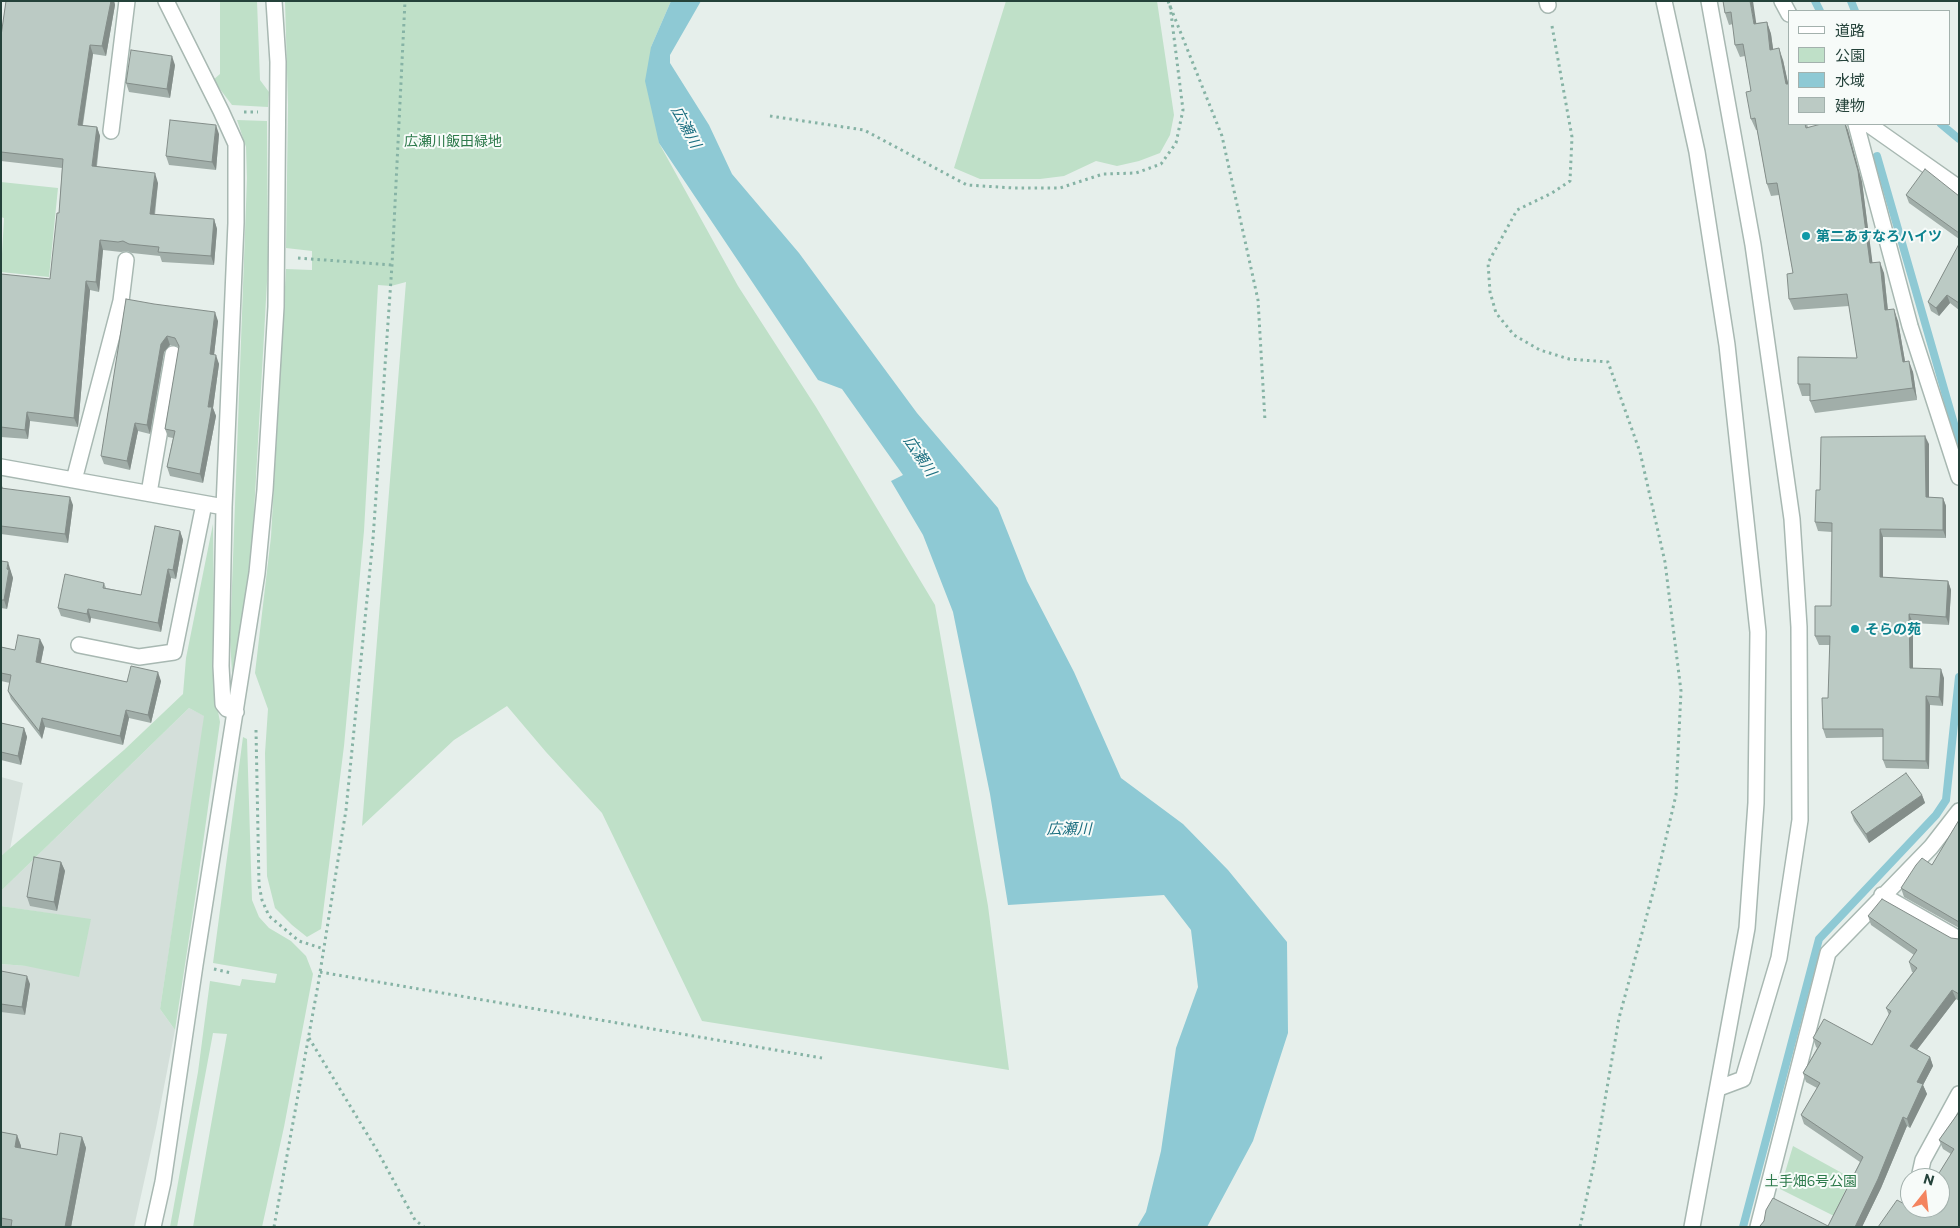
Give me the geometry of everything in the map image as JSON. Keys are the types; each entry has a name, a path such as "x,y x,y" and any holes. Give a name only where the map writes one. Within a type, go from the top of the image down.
{"street":[{"path":"111,131 127,1"},
{"path":"166,1 236,144 236,223 224,507 221,666 223,704 227,709 237,706"},
{"path":"153,1227 163,1182 193,976 257,573 265,490 276,307 278,62 274,1"},
{"path":"1664,1 1697,152 1727,345 1758,632 1756,803 1747,928 1692,1227"},
{"path":"1709,1 1753,244 1792,519 1799,627 1800,820 1779,958 1743,1079 1719,1088"},
{"path":"1782,1 1788,12"},
{"path":"1856,125 1910,326 1959,477"},
{"path":"1869,125 1959,188"},
{"path":"74,480 121,301 126,260"},
{"path":"149,493 173,354"},
{"path":"1,467 224,507"},
{"path":"79,645 139,658 174,652 204,504"},
{"path":"1758,1227 1828,953 1931,846 1959,811"},
{"path":"1882,895 1959,939"},
{"path":"1921,1168 1923,1160 1959,1094"}],"path":[{"path":"274,1227 324,949 348,801 373,539 392,265 405,1"},
{"path":"770,116 864,130 967,185 1060,188 1103,174 1136,173 1161,164 1176,143 1183,110 1169,3"},
{"path":"1169,3 1222,136 1258,300 1265,421"},
{"path":"1547,3 1572,137 1570,180 1552,193 1517,210 1488,262 1490,292 1496,313 1514,335 1540,350 1569,359 1608,362 1640,452 1665,562 1681,691 1676,795 1655,885 1619,1018 1594,1164 1580,1227"},
{"path":"236,111 260,112"},
{"path":"312,259 392,265"},
{"path":"237,706 249,702 255,721 259,885 262,900 269,916 298,941 324,949"},
{"path":"320,972 822,1058"},
{"path":"308,1038 378,1152 415,1220 424,1227"}],"shaded area":[{"path":"189,708 205,716 160,1009 175,1030 134,1227 1,1227 1,964 26,966 91,920 1,906 1,891"},
{"path":"1,777 23,783 10,849 1,856"}],"green space":[{"path":"220,1 257,1 260,80 269,92 268,107 232,105 213,80 220,74"},
{"name":"広瀬川飯田緑地","path":"285,1 671,1 651,47 659,143 738,286 816,407 935,605 988,906 1009,1070 702,1021 602,813 507,706 454,740 362,826 406,282 391,286 378,285 364,531 344,746 321,929 307,937 275,908 267,876 265,753 268,709 255,673 271,537 286,269 312,270 312,251 286,248 288,105"},
{"path":"1006,1 1157,1 1174,115 1170,135 1160,153 1139,161 1117,166 1096,161 1064,176 1040,179 980,179 954,168"},
{"path":"237,120 267,121 268,264 251,566 233,689 230,640 247,178 246,147"},
{"path":"1,182 58,188 49,277 1,272 4,218 1,217"},
{"path":"213,524 215,695 220,722 175,1030 160,1009 204,716 189,708 1,891 1,856 124,750 183,694 186,658"},
{"path":"243,737 247,739 252,900 259,917 269,928 291,941 306,956 313,974 284,1127 262,1227 193,1227 227,1034 213,1033 177,1227 170,1227 198,1072 210,981 240,986 242,979 275,983 277,974 213,963"},
{"path":"1,906 91,919 79,977 26,966 1,964"},
{"name":"土手畑6号公園","path":"1793,1146 1851,1178 1834,1216 1780,1189"}],"water":[{"name":"広瀬川","path":"671,1 701,1 670,55 670,63 709,125 732,174 799,253 917,413 998,508 1027,581 1074,672 1121,778 1183,824 1228,870 1287,942 1288,1033 1253,1141 1207,1227 1137,1227 1146,1212 1161,1151 1176,1048 1198,987 1191,930 1164,895 1008,905 990,794 953,612 923,535 891,481 903,475 842,389 818,380 659,143 645,81 651,47"}],"building":[{"path":"6,1 111,1 102,46 90,45 78,125 97,127 92,166 155,173 150,214 214,219 211,256 158,252 159,247 129,244 123,241 100,240 96,282 86,281 74,418 27,412 25,430 1,427 1,274 50,279 57,213 59,213 63,159 1,152 1,36"},
{"path":"1723,1 1750,1 1754,24 1767,22 1770,50 1779,48 1786,84 1788,84 1788,125 1805,125 1806,128 1817,125 1845,125 1858,171 1870,263 1880,262 1885,310 1894,309 1903,362 1909,361 1913,388 1810,401 1810,384 1798,384 1798,357 1857,358 1847,294 1789,299 1787,274 1793,273 1777,183 1767,184 1755,118 1751,119 1746,92 1751,91 1743,44 1735,45 1731,12 1725,13"},
{"path":"131,50 172,56 167,89 126,83"},
{"path":"170,120 216,125 212,162 166,156"},
{"path":"1925,169 1959,196 1959,233 1906,195"},
{"path":"1959,244 1959,303 1947,295 1936,308 1928,302"},
{"path":"126,299 215,312 210,354 216,355 208,407 212,407 200,474 167,467 175,431 165,429 179,346 175,338 167,336 161,344 147,425 135,423 127,461 101,456"},
{"path":"1925,436 1926,497 1943,498 1943,530 1880,529 1880,577 1948,581 1946,617 1909,614 1910,668 1941,669 1939,697 1926,696 1926,761 1883,760 1883,729 1823,729 1822,698 1828,698 1830,636 1815,636 1815,606 1831,606 1832,523 1815,522 1816,490 1820,490 1821,437"},
{"path":"1,488 70,497 65,534 1,526"},
{"path":"155,526 180,531 173,570 168,569 158,623 88,609 87,614 58,608 65,574 104,583 103,588 141,595"},
{"path":"1,561 8,562 7,569 9,570 4,600 1,600"},
{"path":"18,635 40,639 36,662 127,682 131,666 158,672 148,715 126,710 120,736 42,718 39,731 8,691 11,675 1,673 1,647 15,650"},
{"path":"1,723 24,728 18,756 1,752"},
{"path":"1906,773 1922,795 1866,834 1851,812"},
{"path":"1959,820 1959,922 1901,888 1922,858 1932,865"},
{"path":"34,857 61,862 54,902 27,897"},
{"path":"1882,899 1951,938 1959,939 1959,994 1952,990 1910,1046 1930,1057 1917,1082 1923,1084 1907,1119 1903,1117 1878,1179 1855,1227 1762,1227 1760,1226 1764,1221 1766,1210 1773,1198 1828,1226 1863,1157 1801,1115 1820,1083 1803,1073 1821,1043 1813,1038 1824,1019 1872,1045 1891,1011 1886,1008 1917,968 1909,962 1917,950 1868,916"},
{"path":"1,971 27,976 22,1007 1,1004"},
{"path":"1959,1112 1959,1227 1878,1227 1897,1200 1900,1202 1900,1218 1950,1218 1950,1168 1942,1168 1954,1149 1939,1140"},
{"path":"1,1132 17,1135 15,1147 57,1155 60,1133 82,1137 65,1227 11,1227 12,1220 1,1218"}],"waterway":[{"path":"1815,1 1820,10"},
{"path":"1851,1 1855,10"},
{"path":"1942,125 1959,139"},
{"path":"1877,156 1959,441"},
{"path":"1743,1227 1819,939 1936,815 1946,800 1959,677"}],"place":[{"name":"第二あすなろハイツ","path":"1806,236"},
{"name":"そらの苑","path":"1855,629"}]}
